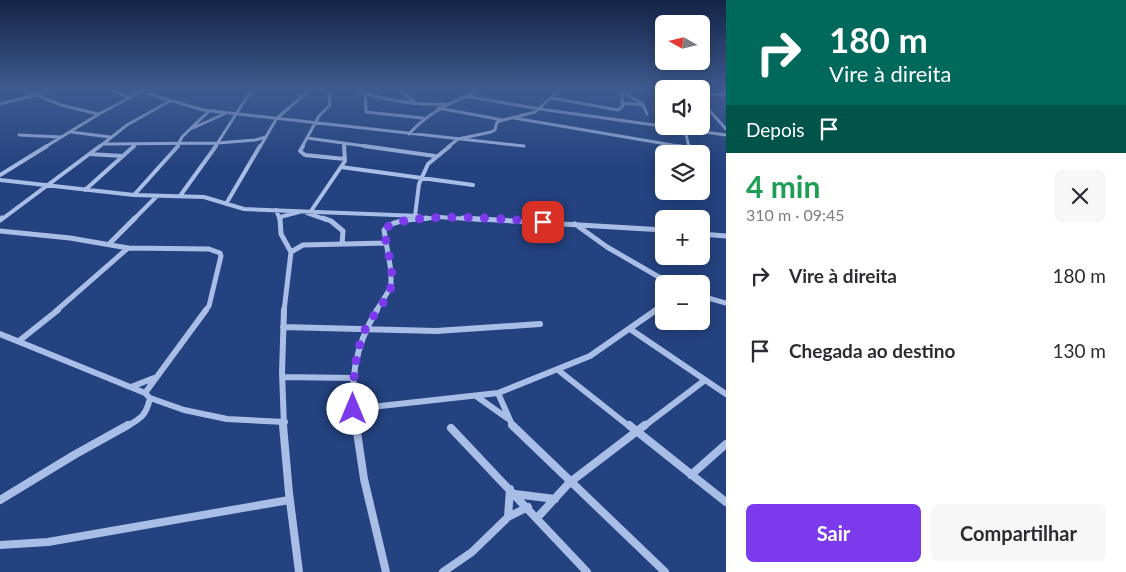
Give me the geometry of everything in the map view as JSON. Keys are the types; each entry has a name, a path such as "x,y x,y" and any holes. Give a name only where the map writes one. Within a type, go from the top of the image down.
{"street":[{"path":"0,175 96,116"},
{"path":"0,220 141,116"},
{"path":"134,195 188,130 204,116"},
{"path":"188,130 219,116"},
{"path":"180,196 235,116"},
{"path":"253,116 524,146"},
{"path":"226,204 280,116"},
{"path":"319,116 300,151 302,153 345,159"},
{"path":"401,116 423,118"},
{"path":"409,134 426,116"},
{"path":"480,116 503,120"},
{"path":"414,216 421,178 428,164 436,156 458,140 491,132 495,130 498,122 523,116"},
{"path":"586,116 655,126"},
{"path":"714,116 726,129"},
{"path":"514,118 689,148 686,135"},
{"path":"70,132 110,137"},
{"path":"491,132 494,143"},
{"path":"710,133 726,135"},
{"path":"19,135 61,138"},
{"path":"103,144 218,143 255,140 266,137"},
{"path":"308,138 436,156"},
{"path":"311,210 345,159 344,144"},
{"path":"85,190 135,145"},
{"path":"90,154 122,156"},
{"path":"341,167 474,185"},
{"path":"0,180 134,195 204,198 244,209 311,210 655,229"},
{"path":"109,244 157,196"},
{"path":"276,210 280,217 281,234 291,252 284,295 282,327 283,377 288,500 299,572"},
{"path":"280,217 301,211 338,225 343,231 342,244"},
{"path":"386,572 364,479 353,409 353,378 356,358 365,330 391,288 391,271 384,230 388,225 397,222 439,217"},
{"path":"574,224 606,247 655,275"},
{"path":"0,231 70,238 128,248 214,249 221,256 209,306 155,377 148,395 148,408 142,418 74,455 0,500"},
{"path":"710,235 726,236"},
{"path":"291,252 303,246 386,243"},
{"path":"20,341 74,297 128,248"},
{"path":"710,299 726,303"},
{"path":"353,409 498,393 590,356 655,310"},
{"path":"282,327 436,331 540,324"},
{"path":"630,328 726,394"},
{"path":"0,334 184,410 227,419 285,422"},
{"path":"558,370 726,502"},
{"path":"130,387 155,377"},
{"path":"283,377 353,378"},
{"path":"537,518 569,483 705,380"},
{"path":"498,393 514,429 665,572"},
{"path":"476,396 508,418"},
{"path":"451,428 528,507 587,572"},
{"path":"691,475 726,444"},
{"path":"512,492 554,499"},
{"path":"508,517 512,492"},
{"path":"0,545 48,542 288,500"},
{"path":"443,572 472,552 508,517 528,507"}],"route":[{"path":"353,409 353,378 356,358 365,330 391,288 391,271 384,230 388,225 397,222 439,217 543,222"}]}
